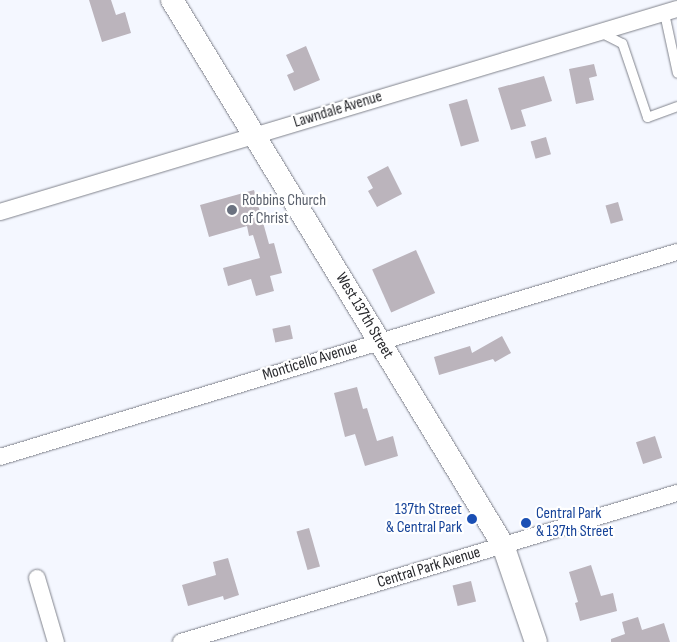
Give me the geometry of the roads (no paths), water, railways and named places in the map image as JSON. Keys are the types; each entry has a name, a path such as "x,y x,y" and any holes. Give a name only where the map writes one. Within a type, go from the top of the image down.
{"main road":[{"name":"West 137th Street","path":"172,0 503,546 536,642"}],"street":[{"name":"Lawndale Avenue","path":"0,212 671,11"},
{"name":"Monticello Avenue","path":"0,457 677,252"},
{"name":"Central Park Avenue","path":"182,642 677,493"},
{"path":"37,578 56,642"}],"lane":[{"path":"671,11 677,73"},
{"path":"599,32 622,43 647,116 677,106"}],"place":[{"name":"Robbins Church of Christ","path":"232,210"},
{"name":"137th Street & Central Park","path":"472,519"},
{"name":"Central Park & 137th Street","path":"526,523"}]}
